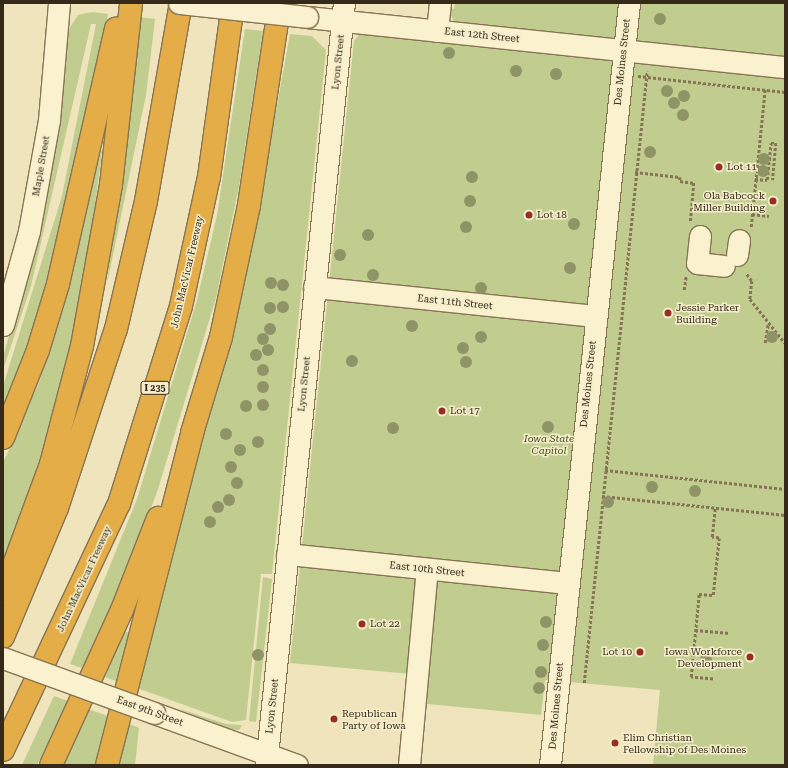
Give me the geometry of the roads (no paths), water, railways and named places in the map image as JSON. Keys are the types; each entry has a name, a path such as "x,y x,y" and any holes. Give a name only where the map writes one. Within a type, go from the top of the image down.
{"highway":[{"path":"3,438 38,350 58,284 120,3"},
{"path":"3,594 51,464 82,346 106,215 132,3"},
{"path":"3,637 60,501 116,329 146,201 180,3"},
{"name":"John MacVicar Freeway","path":"3,750 119,504 181,306 209,177 233,3"},
{"path":"107,765 192,433 221,337 249,205 280,3"},
{"path":"51,765 122,610 192,433"}],"street":[{"name":"Maple Street","path":"3,325 12,256 29,231 49,120 59,3"},
{"name":"East 12th Street","path":"180,3 307,17 343,12 437,31 785,67"},
{"path":"437,31 440,3"},
{"name":"Des Moines Street","path":"550,765 567,583 628,3"},
{"name":"Lyon Street","path":"267,759 343,12"},
{"path":"695,231 697,263 738,249"},
{"name":"East 11th Street","path":"314,287 595,316"},
{"name":"East 10th Street","path":"287,554 567,583"},
{"path":"409,765 427,569"},
{"name":"East 9th Street","path":"3,658 154,713 267,759 297,765"}],"place":[{"name":"Lot 11","path":"719,167"},
{"name":"Ola Babcock Miller Building","path":"773,201"},
{"name":"Lot 18","path":"529,215"},
{"name":"Jessie Parker Building","path":"668,313"},
{"name":"Lot 17","path":"442,411"},
{"name":"Lot 22","path":"362,624"},
{"name":"Lot 10","path":"640,652"},
{"name":"Iowa Workforce Development","path":"750,657"},
{"name":"Republican Party of Iowa","path":"334,719"},
{"name":"Elim Christian Fellowship of Des Moines","path":"615,743"}],"park label":[{"name":"Iowa State Capitol","path":"549,444"}]}
